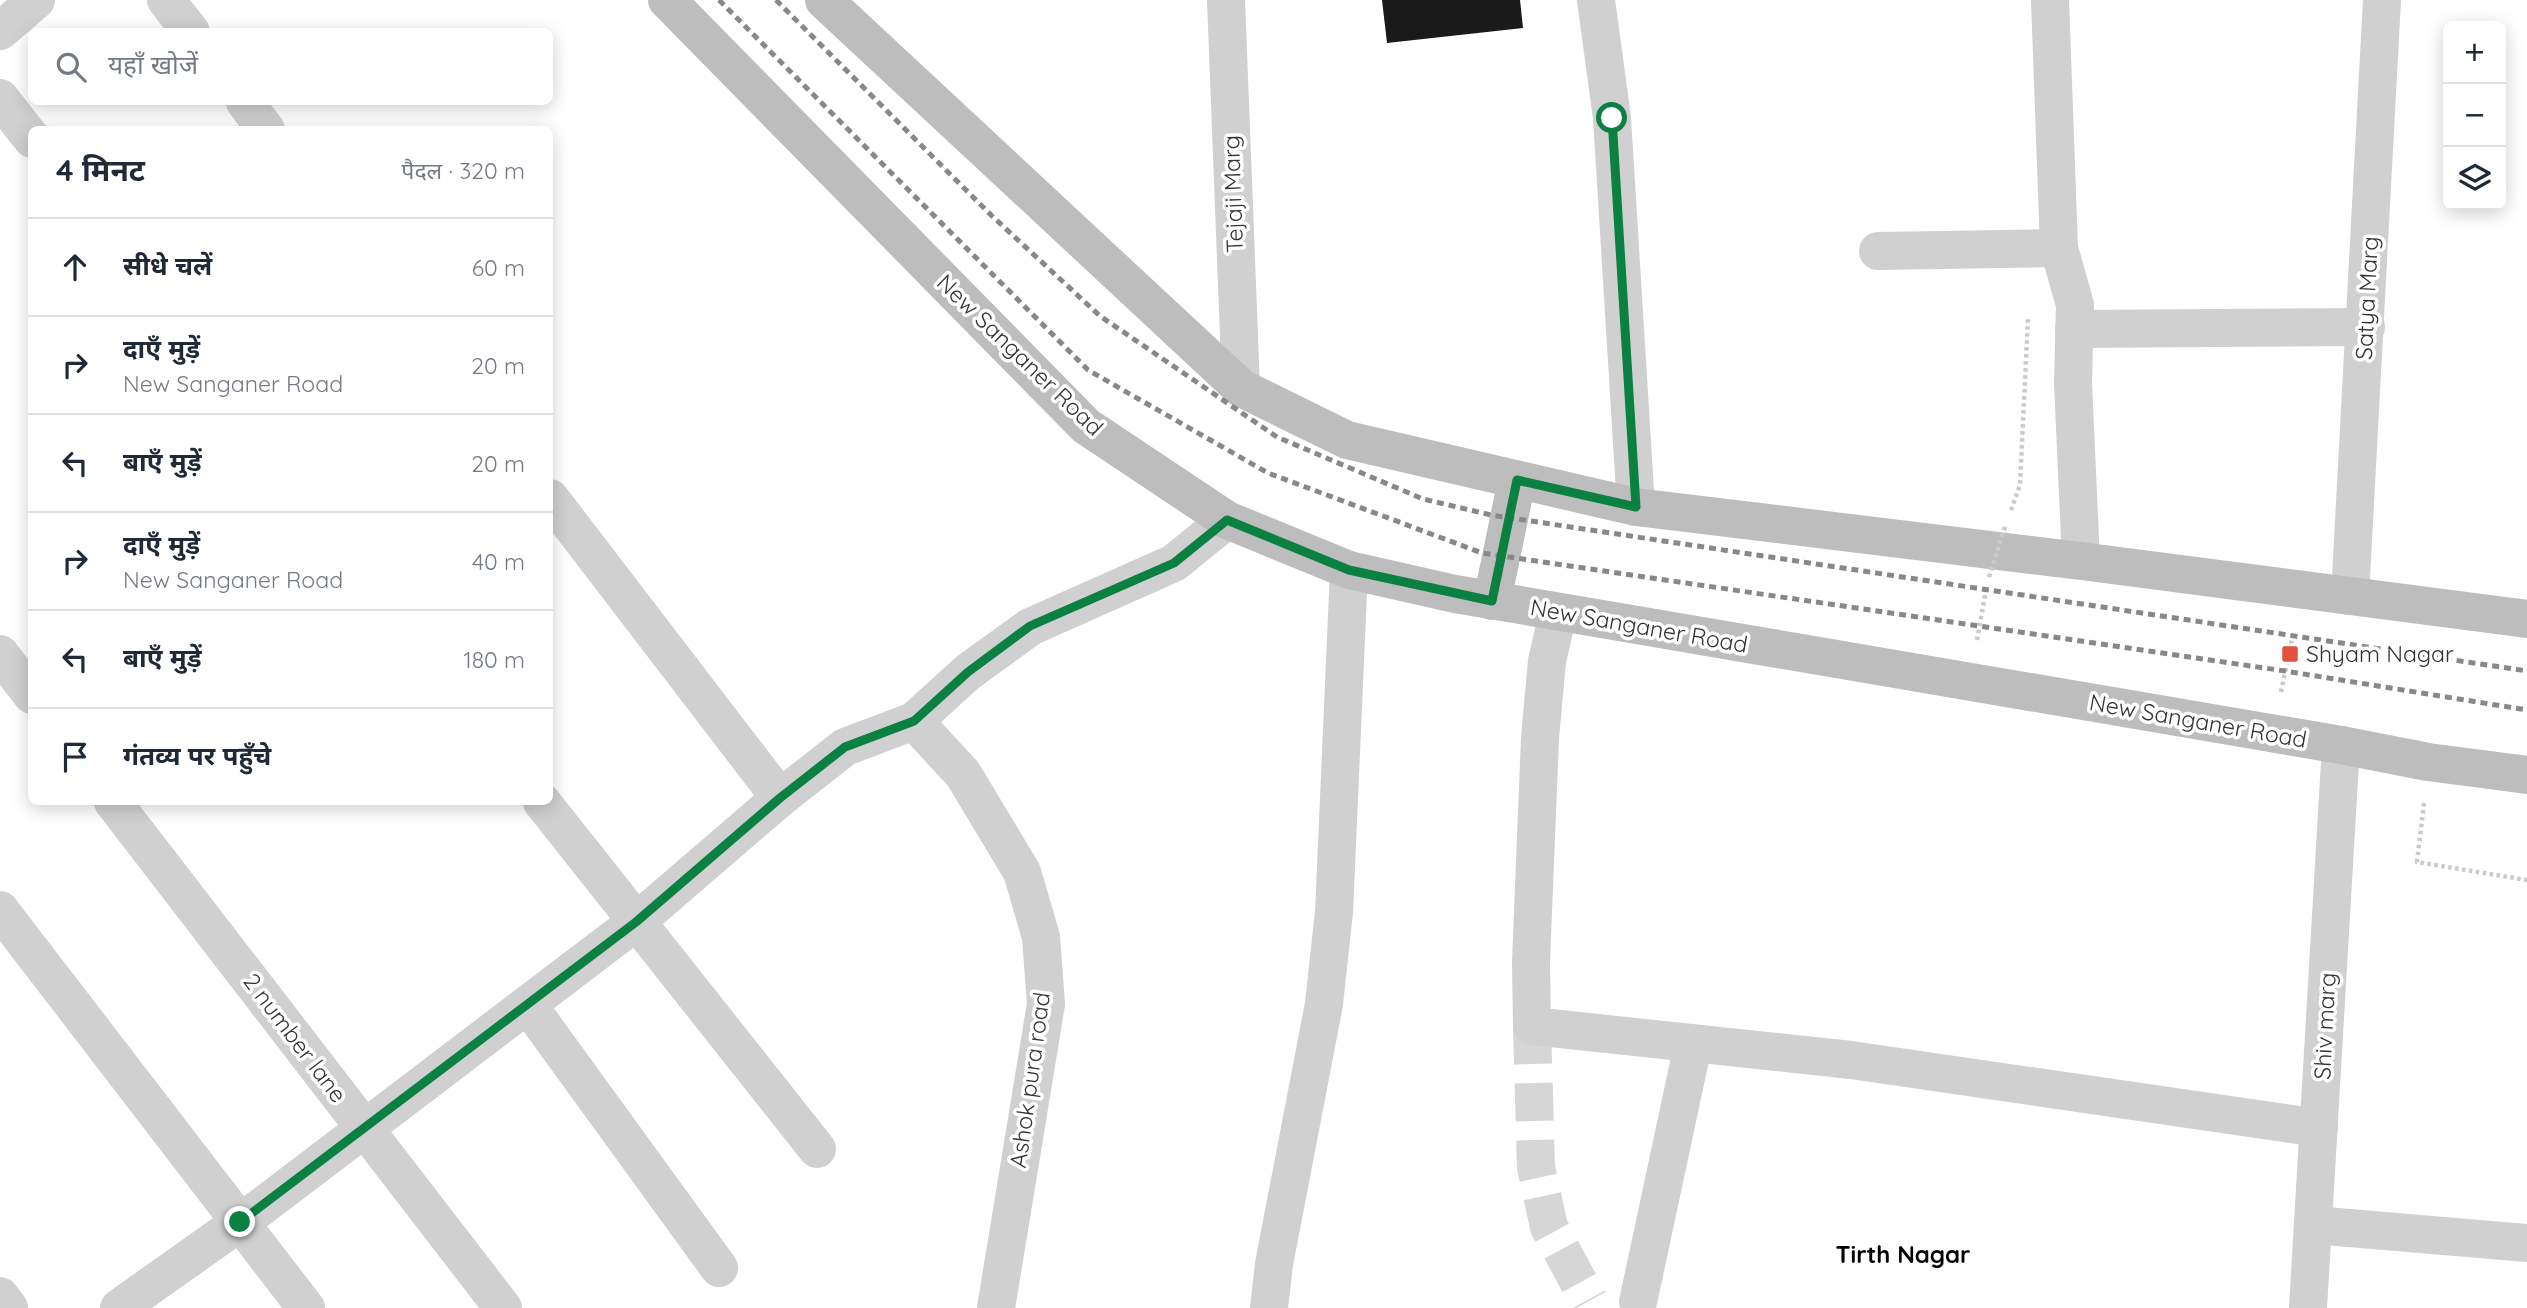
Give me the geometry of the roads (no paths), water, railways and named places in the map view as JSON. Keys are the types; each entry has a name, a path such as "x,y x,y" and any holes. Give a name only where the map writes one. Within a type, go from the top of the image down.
{"main road":[{"name":"New Sanganer Road","path":"667,0 1086,426 1227,520 1349,570 1492,601 2428,762 2527,775"},
{"path":"824,0 1241,388 1347,440 1636,507 2527,619"},
{"path":"1492,601 1517,480"}],"street":[{"path":"0,32 36,0"},
{"path":"166,0 188,28"},
{"name":"Tejaji Marg","path":"1226,0 1241,388"},
{"path":"1596,0 1612,118 1636,507"},
{"path":"2050,0 2059,247 2075,306 2073,383 2081,561"},
{"name":"Satya Marg","path":"2350,596 2382,0"},
{"path":"0,98 28,134"},
{"path":"246,105 263,126"},
{"path":"1878,251 2059,247"},
{"path":"2074,329 2366,327"},
{"path":"553,502 780,798"},
{"path":"119,1308 240,1222 636,922 780,798 845,747 914,721 968,672 1030,626 1174,563 1227,520"},
{"path":"1269,1308 1274,1264 1325,991 1334,912 1349,570"},
{"path":"1558,613 1547,661 1539,738 1531,962 1532,1026 1851,1060 2319,1128"},
{"path":"0,654 28,690"},
{"name":"Ashok pura road","path":"914,721 963,774 1022,872 1041,937 1046,1004 996,1308"},
{"name":"Shiv marg","path":"2308,1308 2341,745"},
{"name":"2 number lane","path":"115,805 503,1308"},
{"path":"544,805 817,1149"},
{"path":"0,910 306,1308"},
{"path":"528,1005 719,1268"},
{"path":"1638,1302 1693,1045"},
{"path":"2314,1225 2527,1243"},
{"path":"0,1296 9,1308"}],"tunnel":[{"path":"1532,1026 1536,1167 1549,1227 1589,1301"}],"railway":[{"path":"719,0 1088,370 1268,473 1482,553 2285,671 2527,710"},
{"path":"776,0 992,216 1100,316 1277,437 1423,499 1491,515 2527,671"}],"place":[{"name":"Shyam Nagar","path":"2290,654"}],"district":[{"name":"Tirth Nagar","path":"1903,1255"}]}
